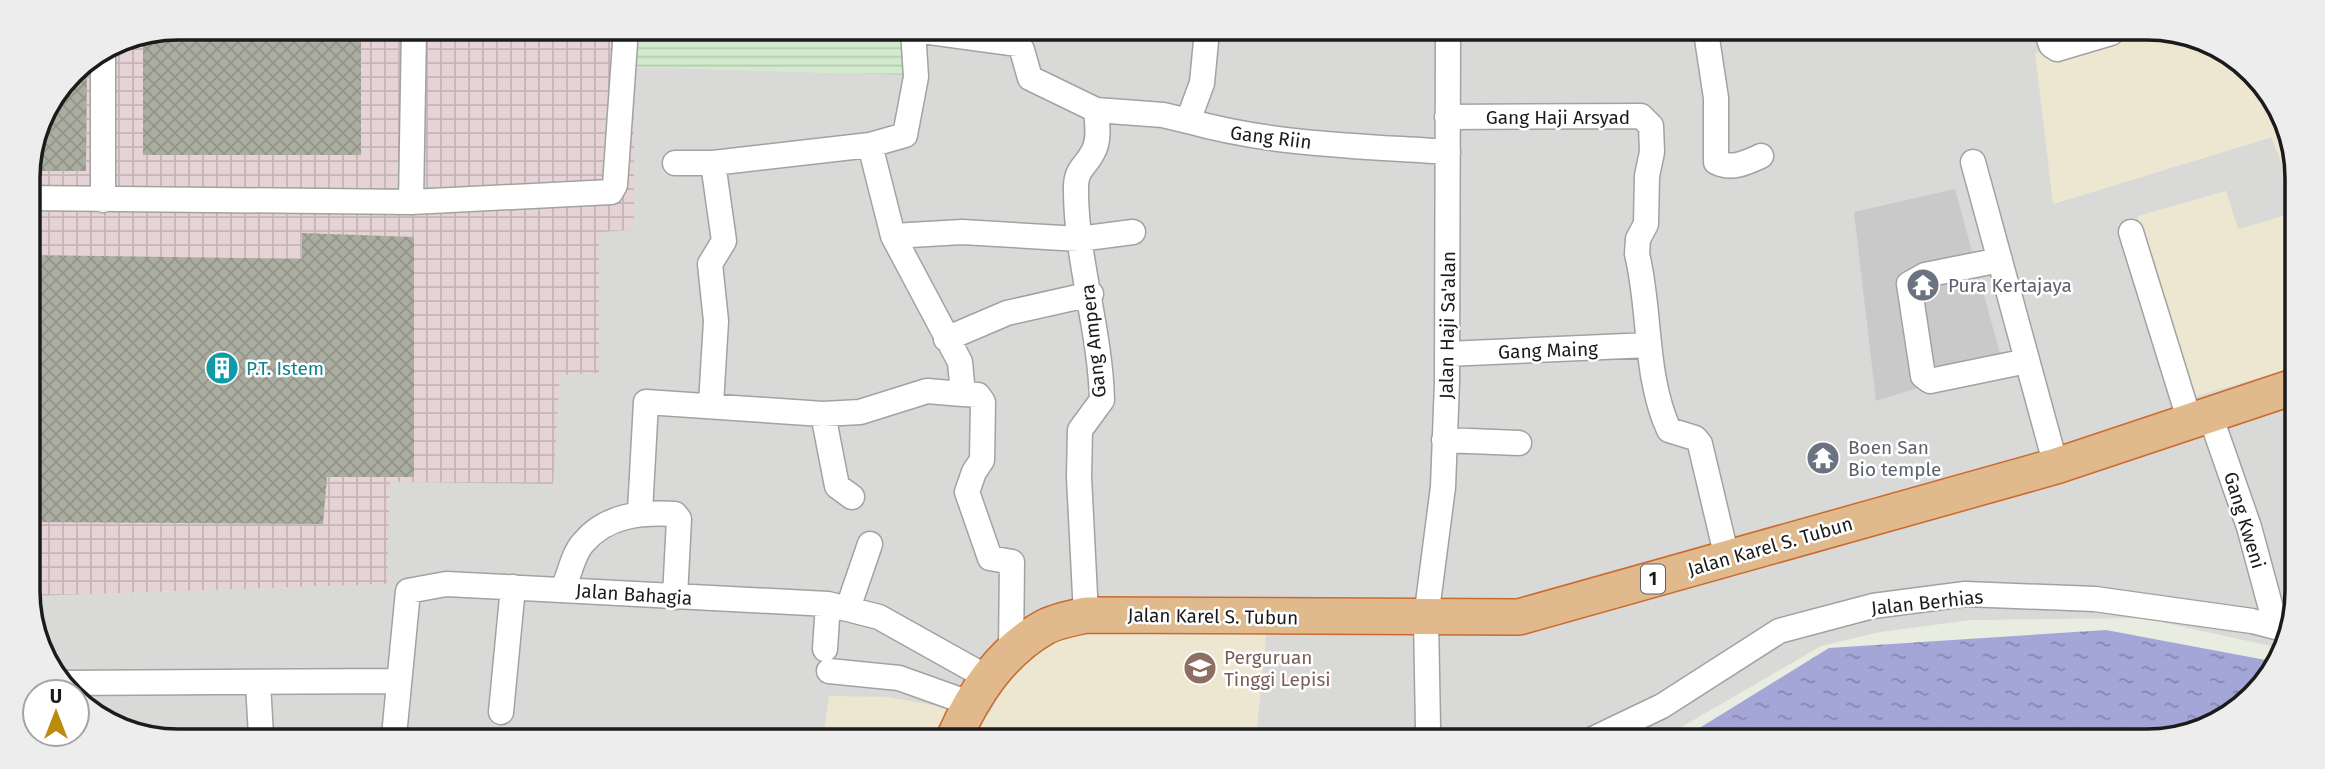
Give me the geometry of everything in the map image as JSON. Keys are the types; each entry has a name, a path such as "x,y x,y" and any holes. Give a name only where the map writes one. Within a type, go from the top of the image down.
{"highway":[{"name":"Jalan Karel S. Tubun","path":"959,729 978,690 1011,652 1046,626 1086,615 1519,617 2056,466 2285,390"}],"street":[{"path":"411,202 414,40"},
{"path":"41,198 411,202 611,192 615,185 625,40"},
{"path":"675,163 713,163 870,145 905,135 916,77 914,40"},
{"path":"988,40 1018,44 1030,78 1096,110"},
{"path":"1188,121 1202,83 1206,40"},
{"name":"Jalan Haji Sa'alan","path":"1428,728 1426,618 1443,487 1447,354 1448,40"},
{"path":"1707,40 1716,98 1716,162 1728,166 1743,165 1761,156"},
{"path":"2049,40 2057,49 2087,40"},
{"path":"103,62 103,200"},
{"name":"Gang Riin","path":"1096,110 1163,115 1236,135 1269,139 1448,152"},
{"name":"Gang Ampera","path":"1086,615 1079,477 1080,430 1102,400 1091,295 1079,239 1078,170 1096,145 1096,110"},
{"name":"Gang Haji Arsyad","path":"1447,117 1641,116 1647,120 1651,127 1652,152 1647,176 1647,221 1638,239 1637,254 1649,345"},
{"path":"870,145 892,236 960,362 963,394"},
{"path":"1973,162 2056,466"},
{"path":"711,404 716,321 710,264 724,241 713,163"},
{"path":"892,236 962,232 1079,239 1133,232"},
{"name":"Gang Kweni","path":"2131,232 2200,418 2249,527 2281,623"},
{"path":"2000,260 1925,275 1909,284 1923,376 1930,381 2027,361"},
{"path":"946,339 1007,313 1091,295"},
{"path":"1649,345 1663,417 1669,430 1695,438 1700,444 1727,558"},
{"name":"Gang Maing","path":"1447,354 1649,345"},
{"path":"640,512 646,402 711,404 822,414 860,412 927,391 978,395 983,402 982,460 969,482 968,499 990,558 1012,562 1011,652"},
{"path":"822,414 837,486 852,497"},
{"path":"1444,440 1519,443"},
{"path":"563,589 581,544 596,531 640,512 679,516 675,597"},
{"path":"870,544 838,606 827,660 899,678 978,690"},
{"name":"Jalan Bahagia","path":"395,729 408,592 446,584 838,606 879,617 978,690"},
{"path":"501,712 513,587"},
{"name":"Jalan Berhias","path":"1615,728 1661,706 1779,631 1873,606 1965,594 2095,599 2279,628"},
{"path":"91,683 398,681"},
{"path":"258,682 261,729"}],"shaded area":[{"path":"634,40 634,230 599,232 599,373 560,375 553,484 390,482 387,584 40,596 41,160 54,117 74,87 101,63 125,51 160,41"},
{"path":"907,40 2096,40 2053,204 2272,137 2285,169 2285,216 2238,230 2225,191 2138,217 2179,400 2285,370 2285,591 2280,627 2273,646 2143,618 1971,620 1880,632 1821,646 1680,728 178,729 142,724 109,710 94,700 91,697 91,678 72,678 59,660 45,627 40,596 386,584 390,482 552,484 560,375 599,373 599,231 633,230 634,67 906,75"},
{"path":"2076,40 2147,40 2183,45 2208,54 2238,74 2262,101 2277,134 2285,171 2271,137 2053,204 2035,53"},
{"name":"Pura Kertajaya","path":"1955,189 2002,361 1876,401 1854,212"},
{"path":"2226,191 2238,229 2285,216 2285,370 2179,401 2138,216"},
{"path":"1267,627 1257,728 824,729 829,696 888,697 989,715 1005,685 1063,631"}],"green space":[{"path":"634,40 907,40 906,75 634,67"}],"water":[{"path":"2106,630 2266,660 2251,682 2231,700 2208,715 2174,726 1699,728 1829,648"}],"building":[{"path":"178,40 361,40 361,155 143,155 143,45"},
{"path":"87,74 86,171 41,171 41,160 54,117 74,87"},
{"name":"P.T. Istem","path":"302,233 414,237 414,477 327,477 323,524 40,522 41,255 302,259"}],"place":[{"name":"Pura Kertajaya","path":"1923,285"},
{"name":"P.T. Istem","path":"222,368"},
{"name":"Boen San Bio temple","path":"1823,458"},
{"name":"Perguruan Tinggi Lepisi","path":"1200,668"}]}
